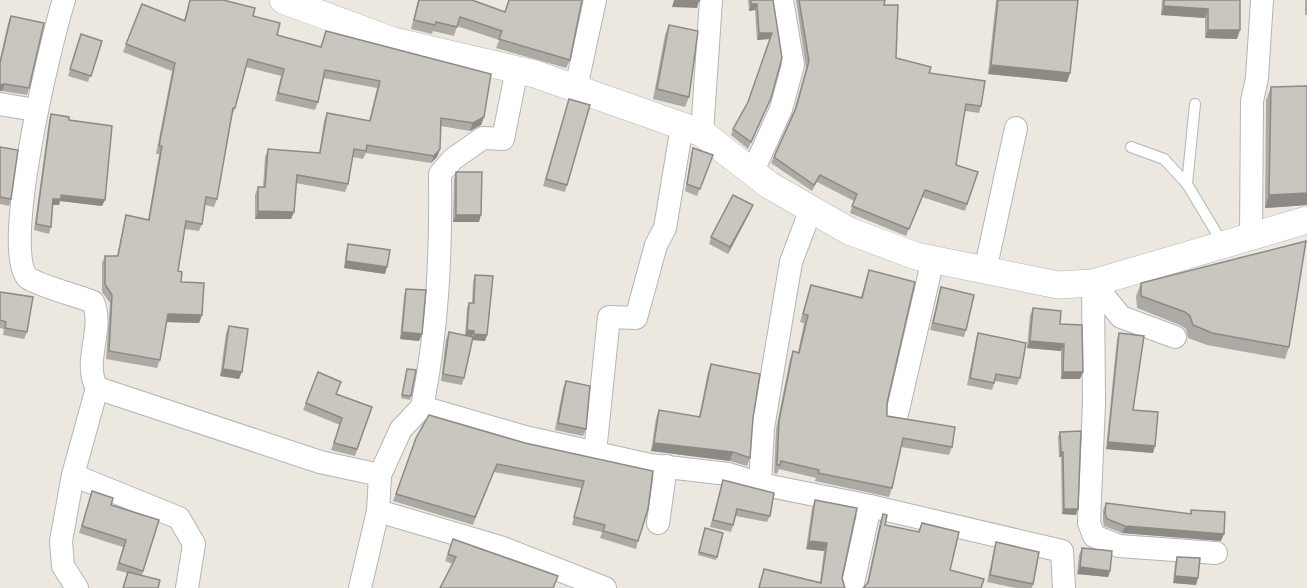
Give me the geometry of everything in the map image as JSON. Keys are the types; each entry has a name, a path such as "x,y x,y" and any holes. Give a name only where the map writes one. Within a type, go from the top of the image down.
{"street":[{"path":"64,0 51,40 10,208 18,261 28,277 93,302 98,312 91,378 97,388 321,462 381,475"},
{"path":"283,0 393,40 516,69 576,88 692,130 770,185 849,231 933,259 986,271 1058,285 1093,283 1307,220"},
{"path":"576,88 595,0"},
{"path":"595,452 609,316 636,318 656,245 665,228 692,130 711,0"},
{"path":"753,171 782,109 793,65 782,0"},
{"path":"1251,236 1252,100 1257,78 1262,0"},
{"path":"360,588 378,511 381,475 401,429 422,407 434,350 438,301 440,174 453,159 483,138 503,139 516,69"},
{"path":"0,104 35,110"},
{"path":"986,271 1016,128"},
{"path":"760,484 763,428 791,262 811,209"},
{"path":"897,414 933,259"},
{"path":"1093,283 1121,317 1175,337"},
{"path":"1093,283 1094,403 1089,523 1094,536 1119,546 1216,553"},
{"path":"77,588 63,566 61,541 73,475 97,388"},
{"path":"422,407 525,437 666,466 728,474 760,484 870,506 1062,551 1064,588"},
{"path":"658,523 666,466"},
{"path":"73,475 179,518 194,544 187,588"},
{"path":"852,588 870,506"},
{"path":"378,511 500,547 605,588"}],"lane":[{"path":"1187,184 1195,104"},
{"path":"1131,147 1164,159 1187,184 1223,244"}],"building":[{"path":"190,0 223,0 255,8 253,16 280,23 277,35 321,47 326,31 491,74 484,117 473,123 441,118 440,149 434,156 367,145 366,151 354,149 348,184 297,175 294,212 258,211 258,187 265,187 268,149 320,153 327,113 370,121 380,81 325,70 318,102 278,93 284,69 248,59 235,108 233,108 217,199 206,197 202,224 186,221 178,271 182,272 181,282 204,283 202,315 168,314 160,360 109,351 112,295 105,284 105,256 118,256 126,215 149,220 162,146 159,146 175,63 126,44 142,4 185,21"},
{"path":"419,0 472,0 505,12 509,0 582,0 570,60 499,39 502,31 460,17 457,27 414,20"},
{"path":"751,0 773,0 782,58 771,98 751,142 733,129 748,102 772,33 759,33 757,4 751,4"},
{"path":"799,0 885,0 884,5 898,5 896,58 931,67 929,73 985,81 981,106 966,104 956,165 978,172 967,204 925,190 909,229 852,206 857,194 820,175 814,185 774,157 796,108 809,61"},
{"path":"998,0 1078,0 1070,73 991,65"},
{"path":"1164,0 1240,0 1240,30 1208,30 1208,9 1164,6"},
{"path":"11,16 44,23 29,88 0,85 0,63"},
{"path":"669,25 698,31 689,97 657,89"},
{"path":"81,34 102,41 91,76 70,69"},
{"path":"1307,86 1307,193 1269,195 1271,87"},
{"path":"569,99 590,105 567,185 546,179"},
{"path":"51,114 69,117 69,120 112,126 105,200 61,195 61,199 53,199 51,227 36,224"},
{"path":"0,147 18,150 11,199 0,197"},
{"path":"693,148 713,155 700,189 687,184"},
{"path":"456,172 482,172 481,215 456,215"},
{"path":"733,195 753,205 730,247 711,237"},
{"path":"1306,241 1289,347 1212,333 1193,325 1190,316 1185,312 1141,296 1141,283"},
{"path":"348,244 390,250 387,267 346,261"},
{"path":"869,270 915,282 887,403 887,416 955,427 952,447 903,438 892,488 818,473 819,470 781,461 780,465 777,465 779,421 793,351 799,353 808,315 803,314 811,285 862,298"},
{"path":"475,275 493,276 487,335 474,334 474,331 467,330 469,303 474,303"},
{"path":"941,287 974,295 966,330 933,323"},
{"path":"406,289 426,290 422,334 402,332"},
{"path":"0,292 33,297 27,332 5,328 6,322 0,320"},
{"path":"1033,308 1061,311 1060,324 1082,325 1083,372 1063,372 1064,344 1030,341"},
{"path":"229,326 248,329 242,372 223,369"},
{"path":"449,332 473,337 464,378 443,374"},
{"path":"978,333 1026,343 1020,378 996,374 994,383 970,378"},
{"path":"1119,333 1144,336 1133,410 1158,412 1155,446 1108,442"},
{"path":"711,364 760,374 750,458 733,452 654,443 659,410 700,417"},
{"path":"407,369 416,370 411,396 402,395"},
{"path":"318,372 341,382 336,394 372,407 357,449 334,443 342,418 306,403"},
{"path":"566,381 590,386 586,429 558,423"},
{"path":"429,415 525,443 653,471 648,509 638,541 603,531 605,525 574,517 584,481 497,464 475,517 396,494 416,438"},
{"path":"1081,431 1078,509 1064,509 1063,452 1061,452 1060,432"},
{"path":"723,480 774,493 770,516 737,509 733,525 713,520"},
{"path":"92,491 113,498 111,505 159,520 143,571 119,563 126,540 82,526"},
{"path":"815,500 857,508 842,578 845,588 759,588 764,569 821,583 827,543 809,541"},
{"path":"1106,503 1191,514 1191,510 1225,512 1224,534 1125,526 1107,519"},
{"path":"883,514 887,515 885,525 919,532 922,523 959,532 950,570 984,579 981,588 863,588 868,583"},
{"path":"705,528 723,533 717,557 699,552"},
{"path":"453,539 558,576 553,588 440,588 456,557 448,554"},
{"path":"996,542 1039,552 1033,584 990,575"},
{"path":"1082,548 1112,551 1110,571 1080,567"},
{"path":"1177,557 1200,558 1198,578 1175,576"},
{"path":"128,572 160,580 158,588 123,588"}]}
